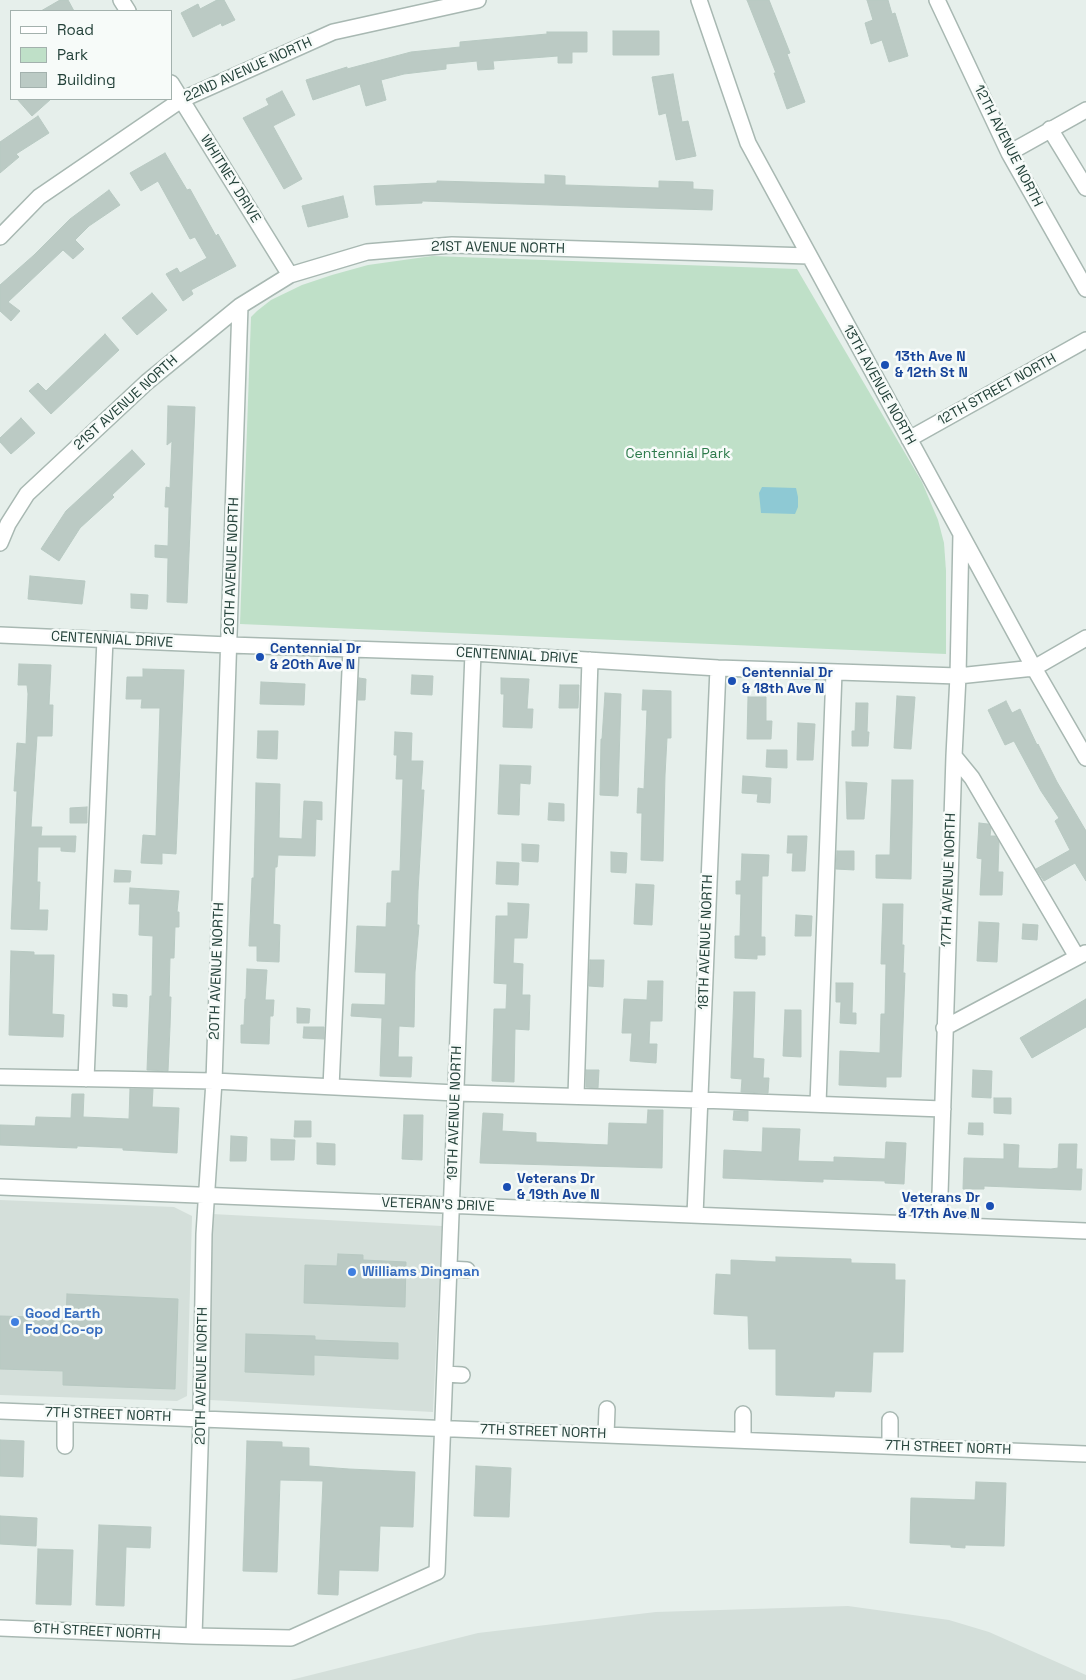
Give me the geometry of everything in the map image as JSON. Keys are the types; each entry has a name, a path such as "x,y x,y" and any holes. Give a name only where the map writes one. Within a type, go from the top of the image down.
{"street":[{"name":"22ND AVENUE NORTH","path":"0,237 39,197 181,100 333,32 478,0"},
{"name":"13TH AVENUE NORTH","path":"699,0 748,143 1034,668 1086,758"},
{"name":"12TH AVENUE NORTH","path":"937,0 1009,153 1086,289"},
{"name":"WHITNEY DRIVE","path":"172,85 290,275"},
{"path":"1009,153 1086,110"},
{"path":"1050,129 1086,188"},
{"name":"21ST AVENUE NORTH","path":"0,544 8,524 27,494 147,382 240,306 290,275 367,252 452,245 809,256"},
{"name":"20TH AVENUE NORTH","path":"194,1636 206,1195 214,1081 240,306"},
{"name":"12TH STREET NORTH","path":"909,439 1086,340"},
{"name":"17TH AVENUE NORTH","path":"939,1225 944,1028 958,676 961,534"},
{"name":"CENTENNIAL DRIVE","path":"0,635 472,653 718,668 958,676 1034,668"},
{"path":"1034,668 1086,638"},
{"path":"86,1079 105,639"},
{"path":"332,1087 351,649"},
{"name":"19TH AVENUE NORTH","path":"437,1572 472,653"},
{"path":"576,1096 590,660"},
{"name":"18TH AVENUE NORTH","path":"695,1215 718,668"},
{"path":"818,1104 834,672"},
{"path":"944,1028 1082,954 972,778 954,756"},
{"path":"0,1077 214,1081 456,1093 943,1109"},
{"name":"VETERAN'S DRIVE","path":"0,1187 1086,1231"},
{"path":"449,1269 467,1270"},
{"path":"445,1374 462,1375"},
{"path":"606,1435 607,1409"},
{"name":"7TH STREET NORTH","path":"0,1411 1086,1454"},
{"path":"64,1446 65,1413"},
{"path":"743,1414 743,1440"},
{"path":"890,1420 890,1446"},
{"name":"6TH STREET NORTH","path":"0,1628 291,1638 437,1572"}],"shaded area":[{"path":"0,1200 174,1207 192,1216 187,1396 177,1401 0,1395"},
{"path":"212,1214 442,1226 433,1412 210,1400"},
{"path":"848,1606 949,1620 989,1632 1086,1675 1086,1680 291,1680 478,1633 656,1612"}],"green space":[{"name":"Centennial Park","path":"432,256 797,269 922,482 938,520 944,543 946,571 946,654 240,624 251,317 271,300 302,285 368,265"}],"water":[{"path":"762,487 796,488 798,507 795,514 761,513 759,493"}],"building":[{"path":"60,0 68,0 73,10 43,10"},
{"path":"217,0 224,0 235,20 222,26 221,23 193,37 181,13 198,4 200,9"},
{"path":"747,0 769,0 790,53 787,54 805,102 787,109 774,73 776,73"},
{"path":"867,0 888,0 892,14 895,13 908,56 889,62 882,40 871,44 865,23 873,20"},
{"path":"613,31 659,31 659,55 613,55"},
{"path":"547,32 587,32 587,52 572,52 572,63 558,63 558,56 493,61 494,69 478,70 477,61 446,64 446,69 404,74 381,80 386,100 366,106 360,84 313,100 306,80 347,67 347,69 411,52 460,47 460,42 547,34"},
{"path":"673,74 682,122 688,121 696,156 676,160 666,113 659,115 652,77"},
{"path":"282,91 295,115 273,126 302,179 284,189 243,118 269,105 266,99"},
{"path":"18,100 50,100 32,116"},
{"path":"38,116 49,133 16,154 19,157 0,173 0,142"},
{"path":"165,153 187,190 190,189 216,236 218,234 236,266 191,290 193,294 183,301 166,274 177,268 180,273 207,258 195,237 190,239 158,181 141,191 130,173"},
{"path":"545,175 565,176 565,185 659,188 659,181 693,182 693,189 713,190 712,210 422,201 422,203 376,205 374,186 437,183 437,181 545,184"},
{"path":"109,190 120,205 89,226 75,240 84,249 73,259 63,250 8,302 20,311 11,321 0,311 0,285 70,219"},
{"path":"343,196 348,217 308,227 302,206"},
{"path":"152,293 167,310 137,335 122,318"},
{"path":"105,334 119,350 51,414 29,391 38,383 46,391"},
{"path":"168,406 195,407 187,603 167,602 168,558 155,557 155,545 168,546 169,507 165,507 166,487 170,488 172,441 167,445"},
{"path":"21,418 35,433 11,454 0,442 0,438"},
{"path":"132,450 145,464 112,495 114,497 80,528 59,561 41,549 66,511"},
{"path":"30,576 85,581 82,604 28,599"},
{"path":"131,594 148,595 147,609 131,608"},
{"path":"19,664 51,665 49,705 53,705 52,736 37,736 31,827 42,827 41,836 76,836 75,852 61,851 61,847 38,847 37,882 40,882 39,910 48,910 47,930 11,929 17,791 14,791 17,743 26,744 28,694 27,685 18,685"},
{"path":"143,669 184,670 176,854 162,853 162,864 141,863 143,835 156,836 160,708 141,708 142,699 126,699 127,677 143,677"},
{"path":"412,675 433,676 432,695 411,694"},
{"path":"359,678 366,679 365,700 358,700"},
{"path":"501,678 529,679 527,709 533,709 532,728 503,727 504,694 501,694"},
{"path":"261,682 305,684 304,705 260,704"},
{"path":"560,685 579,685 578,708 559,708"},
{"path":"643,690 671,691 671,738 667,738 663,861 641,860 642,813 637,813 638,788 644,789 647,710 642,710"},
{"path":"605,693 621,694 618,796 600,795 601,739"},
{"path":"897,696 915,697 911,749 894,748"},
{"path":"748,697 766,697 766,721 772,721 771,739 747,739"},
{"path":"1006,701 1012,713 1020,709 1057,782 1086,831 1086,881 1075,863 1044,881 1036,869 1070,850 1055,821 1059,818 1041,791 1014,741 1005,745 988,710"},
{"path":"856,703 868,703 868,746 852,746 852,731 855,731"},
{"path":"798,723 815,724 813,760 797,760"},
{"path":"258,731 278,731 277,759 257,758"},
{"path":"395,732 412,733 411,761 423,761 421,790 424,790 418,891 417,925 419,925 415,972 414,1027 399,1026 398,1057 412,1057 411,1077 380,1076 382,1018 351,1016 352,1004 385,1005 386,973 355,972 357,926 386,927 387,903 391,903 392,871 400,871 403,779 396,779 397,755 394,755"},
{"path":"767,750 787,750 787,768 766,767"},
{"path":"500,765 531,766 530,784 520,783 519,815 498,814"},
{"path":"743,776 771,778 770,803 757,802 758,794 742,793"},
{"path":"892,780 913,780 911,879 876,878 876,855 890,855"},
{"path":"846,782 867,783 864,819 847,819"},
{"path":"256,783 280,784 279,838 302,839 304,801 322,802 322,820 316,819 315,856 278,855 277,867 275,867 273,924 280,925 279,962 257,961 257,946 249,946 252,878 254,878"},
{"path":"549,803 564,804 564,821 548,820"},
{"path":"87,807 87,823 70,823 70,808"},
{"path":"979,823 988,824 991,828 990,836 995,836 999,842 998,872 1003,872 1002,895 980,895 982,859 977,858"},
{"path":"788,836 807,836 805,871 792,871 793,853 787,853"},
{"path":"522,844 539,845 538,862 522,861"},
{"path":"837,851 854,851 854,870 836,869"},
{"path":"611,852 627,853 626,873 611,872"},
{"path":"742,854 769,855 768,876 762,876 761,937 765,937 765,955 757,955 757,959 735,958 735,936 740,936 741,894 736,894 736,881 741,881"},
{"path":"497,862 519,863 518,885 496,884"},
{"path":"115,870 131,871 130,882 114,882"},
{"path":"636,884 654,885 652,925 634,924"},
{"path":"130,888 179,891 177,912 179,912 179,927 175,927 174,958 170,958 169,997 171,997 168,1071 147,1070 150,996 152,996 153,936 139,935 140,904 129,904"},
{"path":"508,903 529,904 527,938 514,938 513,963 523,964 522,995 530,995 529,1030 515,1029 514,1082 492,1081 494,1009 506,1009 507,984 494,983 496,916 508,916"},
{"path":"883,904 903,904 902,945 904,945 903,973 905,973 901,1077 886,1077 886,1087 839,1085 840,1051 880,1053 881,1014 885,1014 886,964 881,964"},
{"path":"796,915 812,916 811,936 795,936"},
{"path":"979,922 999,923 997,962 977,961"},
{"path":"1023,924 1038,925 1037,940 1022,939"},
{"path":"11,951 34,952 34,955 54,955 52,1014 64,1015 63,1037 9,1035"},
{"path":"590,960 604,960 603,987 589,986"},
{"path":"247,969 267,970 265,1000 274,1000 273,1016 270,1016 269,1044 241,1043 241,1025 244,1025"},
{"path":"648,981 663,981 662,1021 650,1021 649,1044 657,1044 656,1063 630,1061 632,1033 622,1033 624,999 647,1000"},
{"path":"836,983 853,983 852,1013 856,1013 856,1024 840,1023 841,1002 836,1002"},
{"path":"734,992 755,992 753,1058 764,1059 763,1078 769,1078 768,1093 741,1092 742,1079 731,1078"},
{"path":"113,994 127,995 127,1007 113,1006"},
{"path":"1086,999 1086,1027 1032,1058 1020,1038"},
{"path":"297,1008 310,1009 309,1023 297,1023"},
{"path":"785,1010 801,1010 801,1057 783,1056"},
{"path":"304,1027 324,1027 324,1039 303,1038"},
{"path":"586,1070 599,1070 598,1088 586,1087"},
{"path":"973,1070 992,1071 991,1098 972,1097"},
{"path":"130,1089 153,1089 152,1107 179,1108 177,1153 123,1150 123,1148 0,1145 0,1125 35,1126 36,1117 71,1118 72,1094 84,1094 83,1117 129,1119"},
{"path":"994,1098 1011,1098 1011,1114 994,1113"},
{"path":"648,1110 663,1110 662,1168 480,1163 483,1113 503,1114 502,1131 536,1133 536,1142 608,1145 609,1123 647,1124"},
{"path":"734,1111 748,1111 748,1121 733,1120"},
{"path":"404,1115 423,1115 422,1160 402,1159"},
{"path":"295,1121 311,1121 311,1137 294,1137"},
{"path":"969,1123 983,1123 983,1135 968,1134"},
{"path":"763,1128 800,1129 798,1161 834,1162 834,1157 885,1159 886,1142 906,1143 904,1184 885,1183 885,1181 823,1179 823,1182 723,1178 724,1150 762,1152"},
{"path":"231,1136 247,1137 246,1161 230,1161"},
{"path":"271,1139 295,1140 294,1160 271,1160"},
{"path":"317,1143 335,1144 335,1165 317,1164"},
{"path":"1004,1144 1019,1145 1018,1168 1051,1169 1058,1168 1059,1144 1077,1144 1076,1169 1082,1169 1081,1190 984,1186 984,1189 963,1189 964,1158 1004,1159"},
{"path":"338,1254 363,1255 363,1260 406,1262 405,1307 304,1303 305,1265 337,1266"},
{"path":"776,1257 851,1259 851,1263 895,1264 895,1280 905,1280 903,1352 873,1352 871,1392 835,1391 834,1397 776,1395 776,1349 749,1349 748,1316 714,1314 716,1274 731,1275 731,1260 776,1262"},
{"path":"67,1294 178,1299 175,1389 63,1385 63,1371 0,1369 0,1316 66,1318"},
{"path":"246,1334 315,1336 315,1340 398,1343 398,1359 314,1355 314,1375 245,1372"},
{"path":"0,1440 24,1441 23,1477 0,1476"},
{"path":"247,1441 282,1442 282,1447 309,1448 309,1466 415,1472 413,1527 380,1526 378,1571 339,1570 338,1595 318,1594 323,1481 280,1480 277,1572 243,1571"},
{"path":"476,1466 511,1468 509,1517 474,1516"},
{"path":"976,1482 1006,1483 1004,1546 965,1545 965,1548 951,1547 951,1545 910,1543 911,1498 975,1500"},
{"path":"0,1516 37,1518 36,1546 0,1544"},
{"path":"99,1525 151,1527 150,1548 126,1547 124,1606 96,1605"},
{"path":"38,1549 73,1550 71,1605 36,1604"}],"place":[{"name":"13th Ave N & 12th St N","path":"885,365"},
{"name":"Centennial Dr & 20th Ave N","path":"260,657"},
{"name":"Centennial Dr & 18th Ave N","path":"732,681"},
{"name":"Veterans Dr & 19th Ave N","path":"507,1187"},
{"name":"Veterans Dr & 17th Ave N","path":"990,1206"},
{"name":"Williams Dingman","path":"352,1272"},
{"name":"Good Earth Food Co-op","path":"15,1322"}]}
